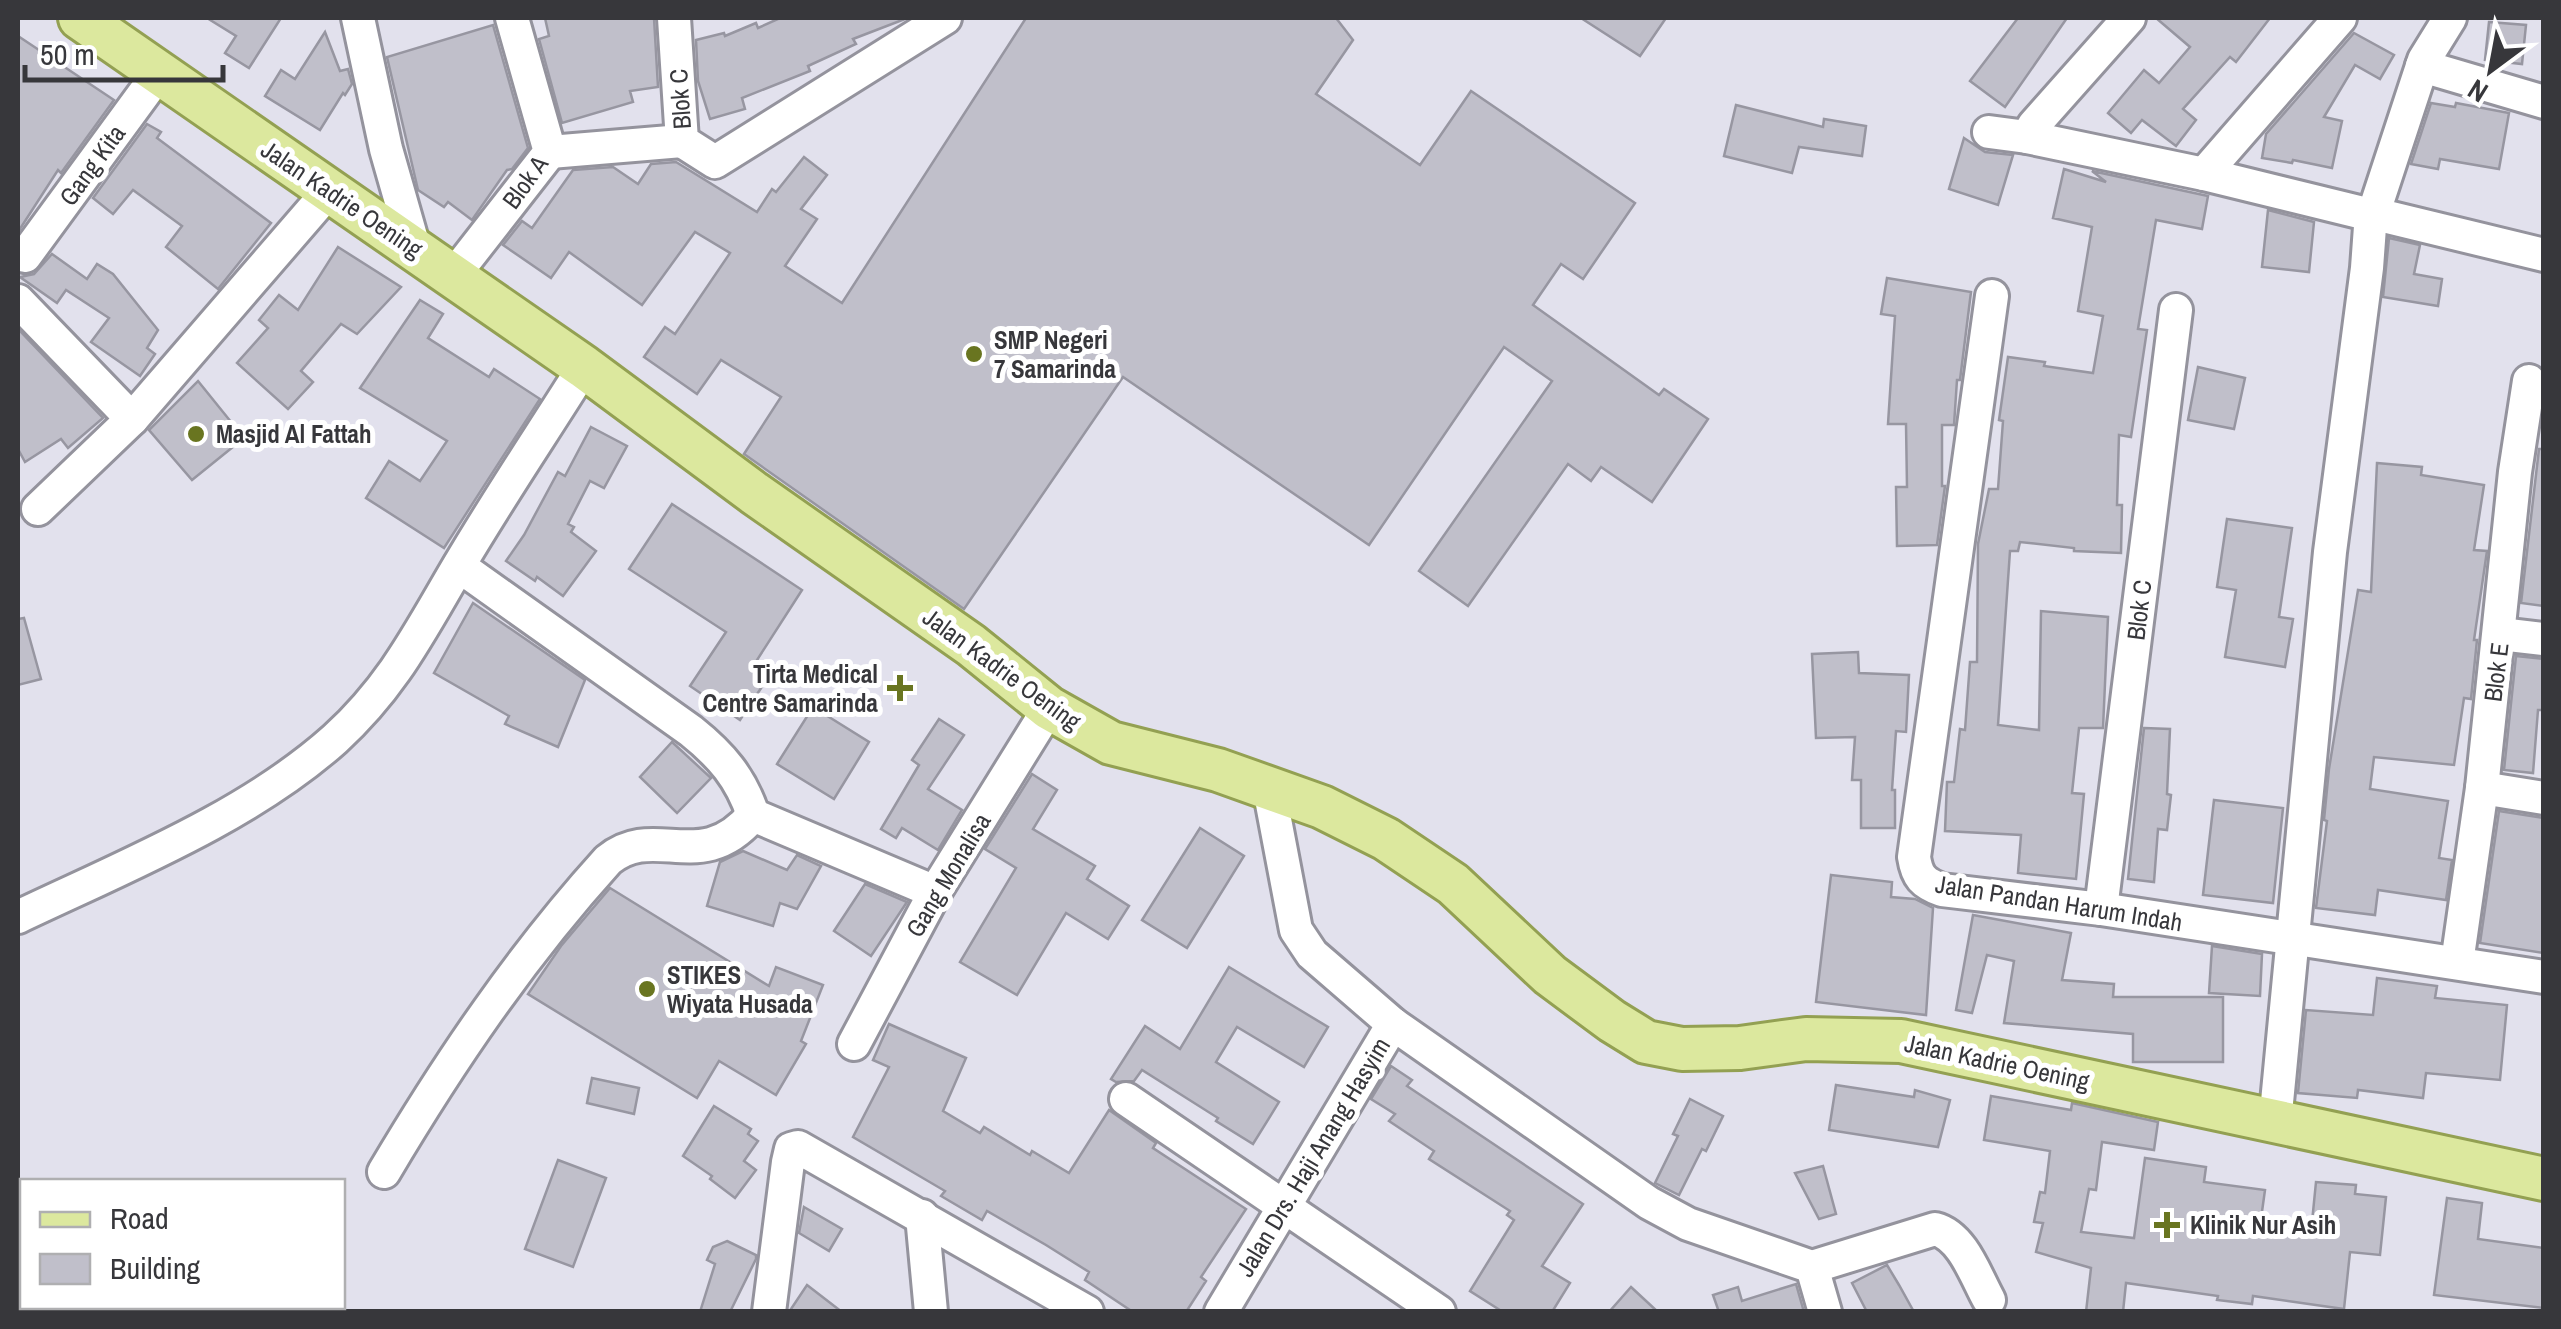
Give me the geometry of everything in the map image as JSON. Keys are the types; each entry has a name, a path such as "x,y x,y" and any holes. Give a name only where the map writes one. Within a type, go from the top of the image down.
{"main road":[{"name":"Jalan Kadrie Oening","path":"94,21 159,73 414,247 971,645 1049,708 1112,744 1218,770 1322,808 1386,839 1453,884 1550,974 1646,1042 1682,1049 1740,1048 1806,1039 1901,1041 2544,1179"}],"street":[{"path":"358,18 386,149 414,247"},
{"name":"Blok A","path":"454,276 550,152 512,18"},
{"name":"Blok C","path":"674,18 682,141 715,162 945,18"},
{"path":"2027,137 2129,18"},
{"path":"2204,174 2340,18"},
{"path":"2274,1123 2330,552 2371,213 2378,203 2422,66 2450,18"},
{"path":"2422,66 2544,102"},
{"name":"Gang Kita","path":"25,256 159,73"},
{"path":"1989,132 2204,174 2544,256"},
{"path":"550,152 682,141"},
{"path":"38,509 132,418 329,191"},
{"name":"Jalan Pandan Harum Indah","path":"1992,296 1916,837 1916,873 1925,884 1942,890 2101,909 2544,978"},
{"path":"18,301 132,418"},
{"name":"Blok C","path":"2101,909 2176,310"},
{"path":"18,917 196,832 278,781 332,741 367,707 411,651 458,566 584,367"},
{"name":"Blok E","path":"2457,963 2500,634 2530,474 2529,381"},
{"path":"458,566 720,755 734,773 753,816 935,892"},
{"path":"2500,634 2544,639"},
{"name":"Gang Monalisa","path":"854,1044 935,892 1049,708"},
{"path":"1269,788 1296,930 1312,954 1383,1016 1649,1203 1688,1224 1812,1268 1936,1228 1948,1232 1958,1244 1990,1300"},
{"path":"2482,788 2544,798"},
{"path":"384,1172 436,1085 503,988 608,860 619,851 650,842 686,850 708,846 738,830 753,816"},
{"name":"Jalan Drs. Haji Anang Hasyim","path":"1221,1312 1285,1205 1383,1016"},
{"path":"1126,1099 1439,1312"},
{"path":"768,1312 788,1162 794,1147 1087,1312"},
{"path":"922,1216 930,1312"},
{"path":"1812,1268 1825,1312"}],"building":[{"path":"207,18 281,18 249,68 225,53 236,36"},
{"path":"545,18 654,18 658,87 630,91 633,102 562,123 539,39 549,36"},
{"path":"780,18 905,19 853,39 856,44 808,66 810,71 742,98 745,109 710,119 698,81 696,40 724,33 725,36 756,23 758,28"},
{"path":"1026,18 1336,18 1353,40 1316,94 1420,165 1471,91 1635,203 1583,279 1561,264 1533,305 1659,395 1664,389 1708,419 1652,502 1601,467 1591,481 1568,464 1468,606 1419,571 1552,381 1504,347 1369,545 1123,377 964,609 744,454 781,397 721,360 697,394 644,357 665,327 675,334 730,253 695,232 642,305 569,252 551,278 503,245 522,221 532,228 573,170 613,167 638,184 651,164 676,162 757,212 772,189 776,192 804,157 827,175 801,209 817,219 785,266 842,303"},
{"path":"1581,18 1666,18 1640,56"},
{"path":"2018,18 2067,18 2005,107 1970,81"},
{"path":"2156,18 2270,18 2236,62 2230,57 2183,109 2196,120 2176,146 2142,120 2131,133 2108,113 2144,70 2159,83 2190,47"},
{"path":"2489,22 2526,25 2522,64 2485,60"},
{"path":"493,25 528,148 507,170 472,220 448,202 444,207 418,190 387,57"},
{"path":"325,32 340,71 348,69 352,84 320,130 265,96 281,70 295,79"},
{"path":"2354,33 2394,55 2380,79 2355,65 2324,117 2342,121 2332,168 2262,158 2266,134"},
{"path":"18,36 114,100 61,173 58,170 18,232"},
{"path":"2431,103 2455,107 2456,103 2509,113 2499,169 2440,159 2438,169 2411,164"},
{"path":"1736,105 1823,127 1824,119 1866,126 1862,156 1799,147 1792,173 1724,156"},
{"path":"147,124 161,132 157,138 271,223 218,289 166,247 182,226 133,190 113,214 93,198"},
{"path":"1964,138 1985,152 2013,155 1998,205 1949,189"},
{"path":"2064,169 2106,182 2092,171 2208,196 2202,229 2156,220 2138,329 2147,330 2131,437 2119,435 2117,505 2122,505 2121,553 2074,551 2020,542 2018,551 2010,551 1998,725 2039,730 2041,611 2108,617 2103,728 2079,728 2072,793 2084,794 2076,879 2018,873 2021,835 1945,831 1947,782 1954,782 1960,729 1965,730 1970,662 1977,662 1978,544 1989,489 1998,489 2003,421 1999,420 2008,357 2093,373 2103,316 2078,311 2092,227 2053,218"},
{"path":"2268,210 2314,222 2309,272 2262,267"},
{"path":"2389,238 2420,245 2414,274 2442,279 2438,306 2383,297"},
{"path":"338,247 401,287 357,334 341,324 301,371 313,382 288,409 237,363 268,328 259,320 279,295 298,310"},
{"path":"52,254 87,279 97,264 113,274 158,330 147,348 155,354 140,376 91,342 109,318 66,290 57,303 20,277 34,274"},
{"path":"1887,278 1971,292 1954,425 1942,425 1945,486 1937,545 1897,546 1896,487 1907,487 1906,424 1888,424 1895,316 1881,314"},
{"path":"420,300 443,314 428,338 489,377 494,369 540,399 444,548 366,498 389,461 420,481 447,441 360,388"},
{"path":"18,329 103,418 68,448 61,439 25,462 18,449"},
{"path":"2198,367 2245,378 2234,429 2188,420"},
{"name":"Masjid Al Fattah","path":"198,381 244,438 192,480 149,430"},
{"path":"591,427 627,446 604,488 590,481 568,524 574,527 571,532 596,551 563,596 506,561 558,472 565,476"},
{"path":"2539,449 2544,449 2544,606 2521,603"},
{"path":"2377,463 2422,467 2421,475 2484,485 2474,550 2487,551 2474,640 2471,699 2464,698 2454,765 2374,757 2370,789 2448,801 2439,858 2452,860 2446,900 2378,890 2375,915 2316,908 2329,769 2358,590 2371,592"},
{"path":"672,504 802,590 757,660 773,670 740,720 690,686 726,632 629,569"},
{"path":"2227,519 2292,528 2279,617 2293,619 2285,667 2225,657 2236,590 2217,587"},
{"path":"473,603 585,680 558,747 505,724 509,716 434,673"},
{"path":"24,618 41,679 18,685 18,619"},
{"path":"1858,652 1859,673 1909,675 1906,732 1896,731 1892,790 1895,828 1861,828 1861,780 1852,780 1855,737 1816,738 1812,654"},
{"path":"2516,656 2544,659 2544,710 2538,710 2533,773 2504,770"},
{"path":"813,707 869,742 834,799 777,764"},
{"path":"939,719 964,735 928,789 962,810 938,850 902,828 896,838 881,829 919,765 912,760"},
{"path":"2144,728 2170,729 2167,794 2171,795 2167,830 2158,829 2154,882 2128,879"},
{"path":"672,742 711,778 677,813 640,777"},
{"path":"1032,774 1057,790 1033,829 1095,866 1087,879 1129,906 1108,939 1066,913 1017,995 960,962 1016,868 985,849"},
{"path":"2214,800 2283,808 2273,903 2203,895"},
{"path":"2499,811 2544,818 2544,953 2480,943"},
{"path":"1200,828 1244,856 1187,948 1142,920"},
{"path":"743,851 787,870 797,855 821,866 797,909 780,903 773,926 707,906 720,862"},
{"path":"1831,875 1892,882 1891,897 1915,899 1933,908 1926,1015 1816,1002"},
{"path":"865,884 907,902 871,956 834,931"},
{"name":"STIKES Wiyata Husada","path":"610,888 769,986 776,967 823,985 801,1041 806,1044 776,1095 719,1061 697,1098 528,994 561,946"},
{"path":"1973,915 2071,933 2062,980 2114,984 2113,997 2223,997 2223,1062 2133,1062 2133,1034 2004,1023 2014,961 1987,955 1972,1013 1956,1010"},
{"path":"2212,946 2262,954 2260,996 2209,993"},
{"path":"1229,967 1328,1027 1304,1067 1237,1027 1216,1062 1279,1102 1253,1144 1142,1070 1134,1081 1111,1079 1145,1026 1180,1049"},
{"path":"2377,978 2437,986 2435,998 2507,1005 2500,1080 2426,1073 2423,1098 2358,1090 2357,1098 2298,1093 2306,1010 2373,1015"},
{"path":"889,1024 966,1058 943,1111 980,1133 984,1127 1069,1173 1109,1110 1156,1143 1153,1148 1246,1209 1201,1277 1206,1281 1186,1312 1133,1312 1085,1280 1089,1272 1046,1245 987,1211 982,1220 941,1196 945,1191 853,1137 889,1067 873,1060"},
{"path":"1391,1066 1412,1080 1407,1086 1583,1204 1542,1266 1570,1283 1552,1312 1503,1312 1470,1291 1514,1220 1507,1215 1510,1211 1429,1159 1434,1151 1389,1121 1395,1114 1371,1099"},
{"path":"592,1078 639,1088 634,1114 587,1103"},
{"path":"1836,1085 1914,1097 1915,1090 1950,1100 1938,1147 1829,1130"},
{"path":"1991,1096 2071,1110 2072,1103 2158,1122 2154,1150 2102,1142 2096,1190 2089,1189 2081,1232 2134,1238 2145,1158 2206,1167 2204,1182 2265,1190 2260,1226 2311,1232 2316,1182 2356,1185 2355,1194 2386,1197 2380,1255 2350,1252 2344,1309 2253,1296 2252,1304 2217,1300 2218,1296 2126,1283 2123,1312 2086,1312 2091,1268 2036,1252 2043,1223 2034,1222 2040,1192 2045,1193 2050,1151 1984,1140"},
{"path":"1690,1099 1723,1116 1679,1195 1655,1183 1678,1136 1673,1134"},
{"path":"714,1106 751,1129 748,1134 758,1141 744,1161 756,1170 735,1198 683,1156"},
{"path":"558,1160 606,1178 573,1267 525,1249"},
{"path":"1823,1166 1836,1214 1819,1219 1795,1173"},
{"path":"2447,1198 2482,1203 2478,1239 2544,1248 2544,1308 2434,1295"},
{"path":"804,1207 842,1229 829,1251 799,1233"},
{"path":"727,1241 756,1255 756,1259 730,1312 700,1312 715,1264 707,1260 713,1247"},
{"path":"1887,1265 1914,1312 1867,1312 1852,1283"},
{"path":"1796,1284 1804,1312 1719,1312 1713,1295 1738,1287 1742,1301"},
{"path":"807,1285 842,1312 789,1312"},
{"path":"1631,1287 1658,1312 1609,1312"}],"place":[{"name":"SMP Negeri 7 Samarinda","path":"974,354"},
{"name":"Masjid Al Fattah","path":"196,434"},
{"name":"Tirta Medical Centre Samarinda","path":"900,688"},
{"name":"STIKES Wiyata Husada","path":"647,989"},
{"name":"Klinik Nur Asih","path":"2167,1225"}]}
